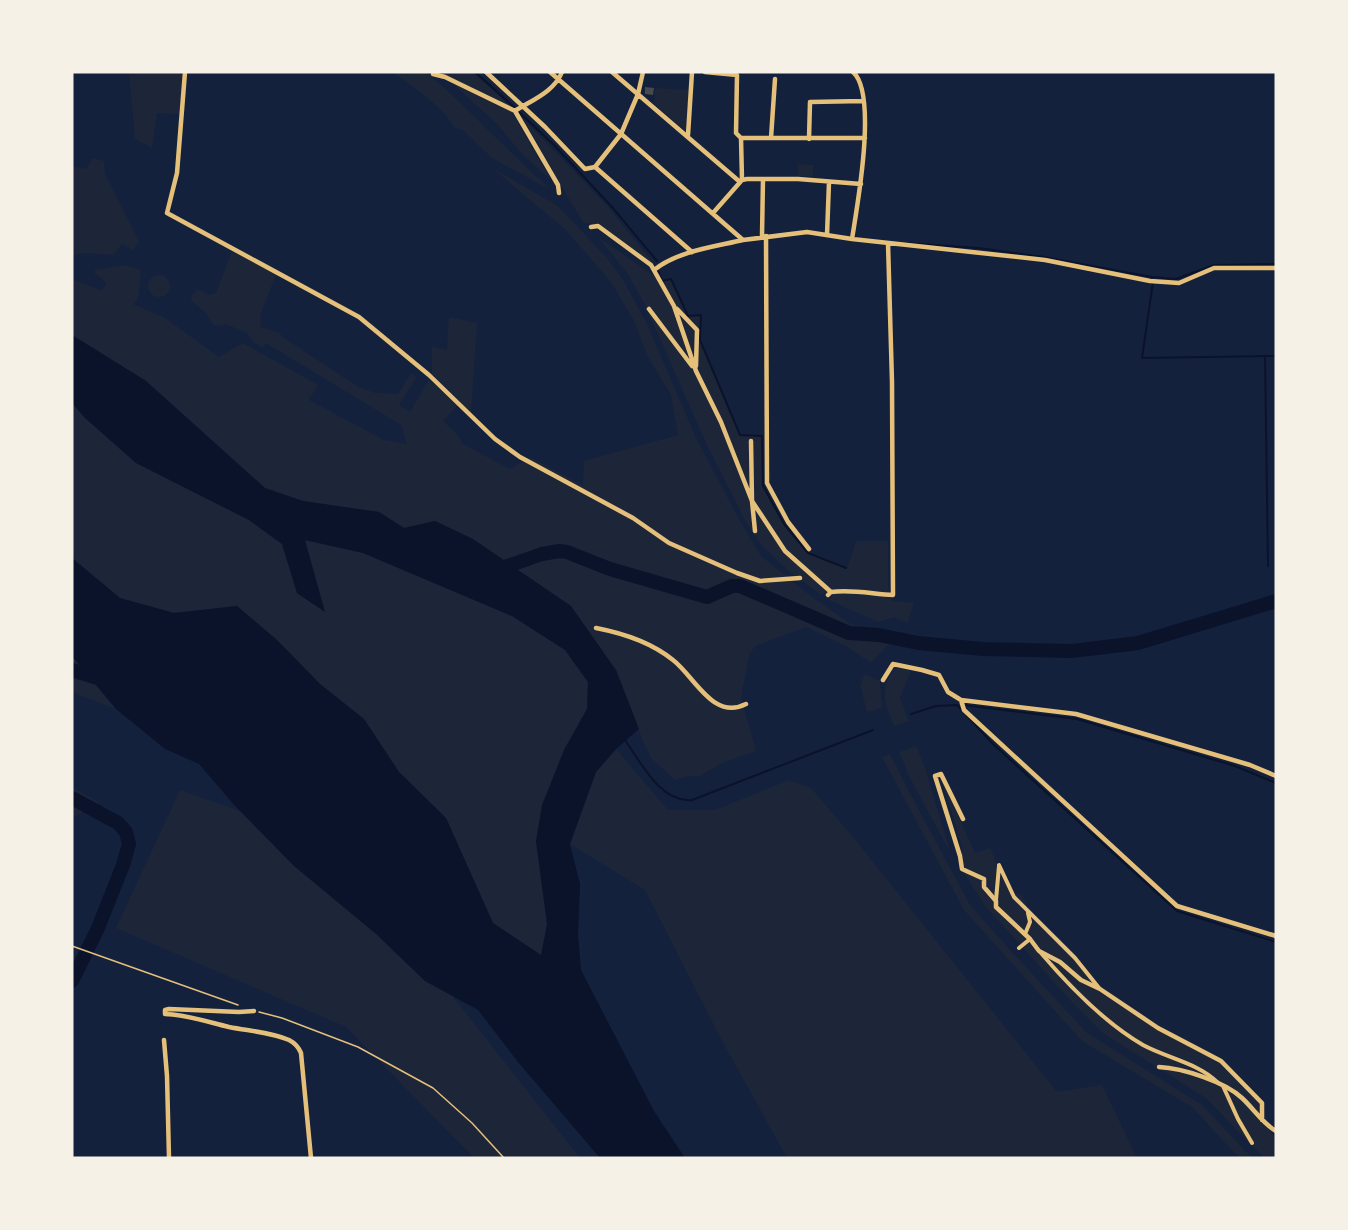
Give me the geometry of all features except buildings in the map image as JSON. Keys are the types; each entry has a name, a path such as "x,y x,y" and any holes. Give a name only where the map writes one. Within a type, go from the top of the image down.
{"street":[{"path":"185,72 177,173 167,213 359,317 429,375 495,439 529,463 633,518 669,543 737,573 760,581 800,578"},
{"path":"486,72 585,169 595,167 621,134 638,94 643,72"},
{"path":"550,72 743,240"},
{"path":"515,111 542,96 559,79 562,72"},
{"path":"612,72 741,181 763,179 861,184"},
{"path":"688,135 692,72"},
{"path":"705,72 737,75 735,133 741,138 865,138"},
{"path":"852,239 861,184 865,138 861,83 853,72"},
{"path":"433,74 445,77 515,111 558,185 559,193"},
{"path":"771,138 775,79"},
{"path":"809,139 810,102 863,101"},
{"path":"713,213 741,181 741,138"},
{"path":"595,167 692,252"},
{"path":"763,179 767,483 788,522 809,549"},
{"path":"827,235 829,182"},
{"path":"591,227 598,226 651,265 674,306 696,371 721,422 752,501 785,550 830,593 843,590 893,595 892,382 888,243"},
{"path":"654,270 660,265 692,252 764,236 807,232 1045,260 1150,280 1179,283 1214,268 1276,268"},
{"path":"674,306 697,330 696,371"},
{"path":"649,309 696,371"},
{"path":"752,441 754,531"},
{"path":"596,628 626,636 673,659 719,706 736,709 746,704"},
{"path":"883,680 893,664 922,670 939,675 948,692 961,700 1076,714 1251,765 1276,776"},
{"path":"961,700 964,710 1177,906 1276,936"},
{"path":"963,819 941,774 935,776 962,869 984,879 984,887 996,901"},
{"path":"1100,989 1075,958 1014,897 999,865 996,907 1030,939 1053,966 1111,1024 1143,1045 1208,1072 1220,1084 1252,1143"},
{"path":"1024,935 1030,922 1028,911"},
{"path":"1019,948 1030,939"},
{"path":"1039,951 1060,962 1081,980 1100,989 1158,1028 1221,1061 1262,1103 1262,1119"},
{"path":"254,1011 169,1009 165,1010 165,1014 184,1015 265,1034 288,1040 298,1046 301,1053 311,1158"},
{"path":"164,1040 169,1158"},
{"path":"1159,1067 1171,1068 1220,1084 1241,1096 1265,1125 1276,1131"}],"path":[{"path":"72,946 254,1011 282,1018 358,1047 434,1088 472,1123 504,1158"}],"shaded area":[{"path":"129,72 183,72 180,114 157,113 152,148 135,139"},
{"path":"391,72 426,72 551,190 492,158 463,130 455,128 426,97"},
{"path":"438,72 473,72 510,106"},
{"path":"452,83 511,111 551,180 524,156 496,123"},
{"path":"655,88 689,90 686,131 654,104"},
{"path":"521,116 608,207 655,265 649,264 590,223 584,223"},
{"path":"93,158 104,161 105,174 139,241 133,250 122,244 114,255 86,253 72,255 72,166 86,169"},
{"path":"798,164 813,165 813,176 798,176"},
{"path":"492,168 558,206 606,257 623,280 646,322 697,440 761,556 852,625 895,632 895,637 871,663 846,646 806,627 755,646 749,655 741,697 756,751 722,763 700,776 688,776 675,780 652,759 616,670 435,521 404,528 379,512 303,501 265,488 146,381 72,335 72,279 102,291 106,283 95,274 95,270 125,265 141,270 138,298 133,304 165,318 219,357 243,343 318,385 309,400 384,440 407,444 401,425 266,343 262,347 253,342 247,333 226,324 213,325 207,314 192,301 191,296 198,289 208,295 216,293 232,251 276,275 260,315 261,327 279,333 360,388 376,393 398,394 411,373 416,378 399,405 410,412 429,380 458,405 443,421 457,434 463,444 510,469 530,457 583,485 584,461 678,435 671,395 648,357 634,321 611,282 566,230"},
{"path":"598,237 662,281 671,279 688,315 701,315 700,340 740,435 762,436 763,486 784,524 808,553 847,569 856,541 888,541 888,586 892,601 914,603 907,623 894,617 878,622 829,600 834,593 820,594 791,573 761,545 745,520 707,445 644,303 628,274"},
{"path":"159,275 167,278 170,286 167,294 159,297 151,294 148,286 151,278"},
{"path":"449,317 477,323 471,413 432,374 432,347 447,350"},
{"path":"72,335 146,381 265,488 303,501 379,512 404,528 435,521 473,539 571,606 616,670 639,729 616,749 596,772 570,844 580,884 578,935 581,970 654,1111 685,1158 600,1158 518,1062 478,1010 425,981 376,934 294,866 235,806 199,764 165,749 116,709 72,656 72,558 120,598 174,613 237,606 277,640 320,684 364,719 399,772 446,818 493,923 541,955 547,924 536,841 542,805 564,750 587,709 588,682 565,650 512,616 363,553 305,540 325,612 297,593 282,544 249,520 136,463 84,417 72,403"},
{"path":"72,403 84,417 136,463 249,520 282,544 297,593 324,611 304,540 363,553 512,616 565,650 588,682 587,709 564,750 536,841 547,924 542,956 493,923 446,818 399,772 364,719 320,684 277,640 237,606 174,613 120,598 72,558"},
{"path":"72,656 116,709 72,692"},
{"path":"896,667 911,671 900,698 909,721 894,726 886,703 885,689"},
{"path":"865,674 880,681 882,708 867,712 860,685"},
{"path":"916,746 951,854 910,778 899,752"},
{"path":"616,749 668,810 715,810 789,780 811,788 853,837 1057,1092 1102,1085 1137,1158 787,1158 719,1035 645,890 570,844 596,772"},
{"path":"890,754 970,905 1012,952 1087,1033 1202,1105 1252,1158 1239,1158 1192,1107 1082,1041 964,910 882,757"},
{"path":"939,773 975,853 990,848 1011,895 1019,893 1022,895 1027,907 1025,908 1074,959 1098,989 1219,1062 1264,1108 1267,1125 1276,1140 1276,1158 1264,1158 1206,1098 1104,1034 986,907 962,870 962,846"},
{"path":"72,787 100,803 72,818"},
{"path":"180,790 332,843 580,1158 474,1158 346,1027 116,928"}],"waterway":[{"path":"475,72 514,107"},
{"path":"519,112 554,145 612,207 657,261"},
{"path":"906,243 978,248 1176,279 1214,265 1276,264"},
{"path":"658,271 662,281 671,279 688,316 701,315 700,340 740,435 762,436 763,486 784,524 808,553 846,568"},
{"path":"1153,282 1142,358 1276,356"},
{"path":"1265,356 1268,566"},
{"path":"496,570 542,554 567,552 610,569 707,597 732,586 740,586 849,633 983,649 1072,651 1138,643 1276,601"},
{"path":"72,670 104,680"},
{"path":"957,705 993,744 1177,911 1276,942"},
{"path":"911,714 936,706 957,705"},
{"path":"963,705 1077,719 1235,766 1276,783"},
{"path":"625,740 645,770 661,788 681,799 692,800 873,730"},
{"path":"72,798 118,823 126,832 129,844 98,928 72,981"}]}
